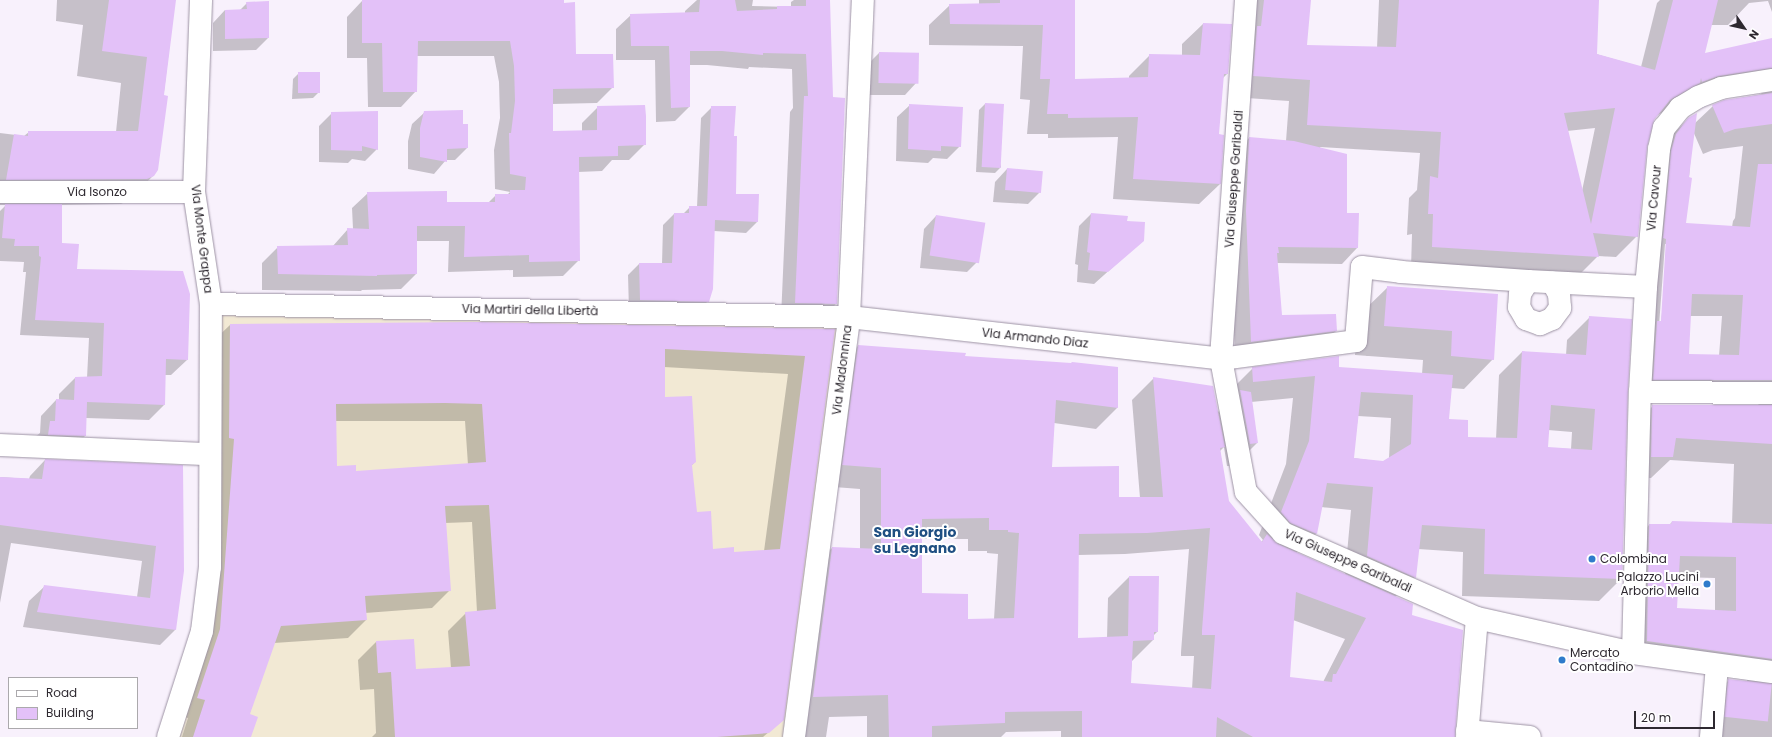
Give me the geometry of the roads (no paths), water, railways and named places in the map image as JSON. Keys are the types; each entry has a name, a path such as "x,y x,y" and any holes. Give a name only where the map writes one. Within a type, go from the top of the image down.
{"street":[{"name":"Via Monte Grappa","path":"168,737 202,631 210,567 211,304 194,192 201,0"},
{"name":"Via Madonnina","path":"794,737 849,317 863,0"},
{"name":"Via Giuseppe Garibaldi","path":"1246,0 1221,359 1246,492 1283,533 1477,618 1633,653 1772,672"},
{"name":"Via Cavour","path":"1633,653 1640,392 1646,287 1659,149 1664,128 1680,108 1698,97 1721,88 1772,80"},
{"name":"Via Isonzo","path":"0,192 194,192"},
{"path":"1221,359 1356,341 1362,267 1401,272 1528,281 1646,287"},
{"path":"1528,281 1520,294 1519,307 1526,319 1540,324 1552,319 1560,308 1559,294 1553,282"},
{"name":"Via Martiri della Libertà","path":"211,304 849,317"},
{"name":"Via Armando Diaz","path":"849,317 1221,359"},
{"path":"1640,392 1772,393"},
{"path":"0,445 210,454"},
{"path":"1477,618 1467,734 1530,737"},
{"path":"1711,737 1718,665"}],"place":[{"name":"Colombina","path":"1592,559"},
{"name":"Palazzo Lucini Arborio Mella","path":"1707,584"},
{"name":"Mercato Contadino","path":"1562,660"}],"district":[{"name":"San Giorgio su Legnano","path":"915,540"}]}
